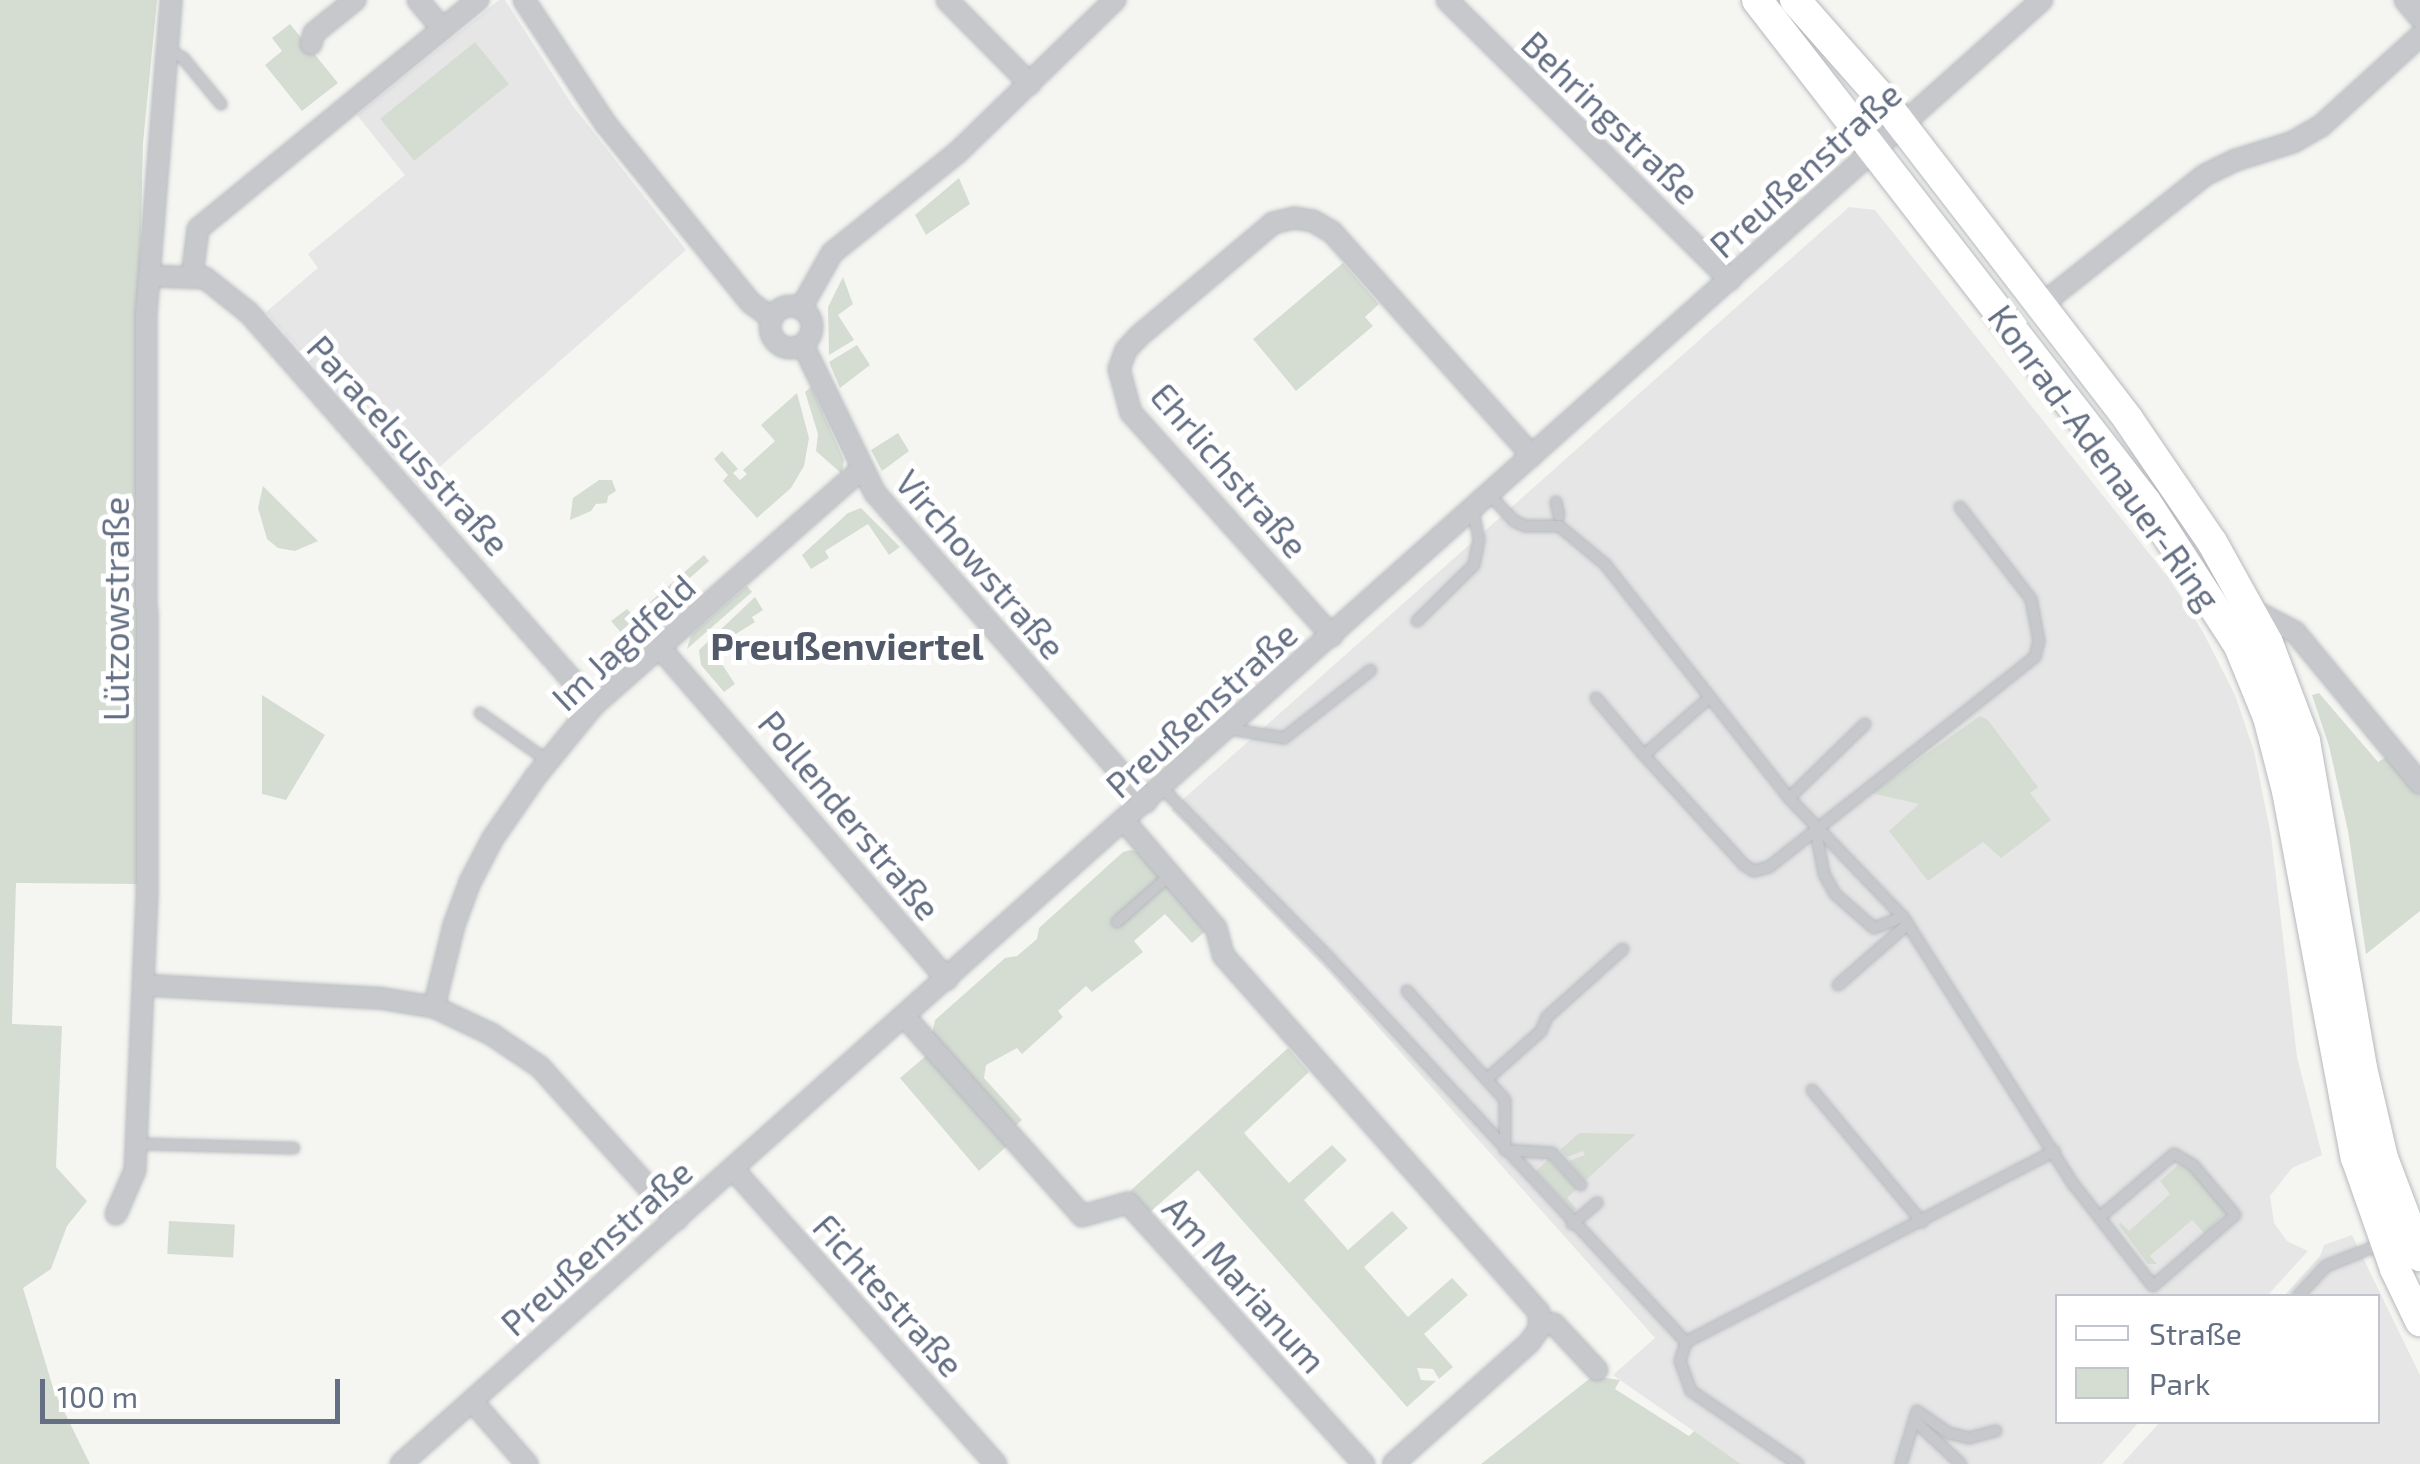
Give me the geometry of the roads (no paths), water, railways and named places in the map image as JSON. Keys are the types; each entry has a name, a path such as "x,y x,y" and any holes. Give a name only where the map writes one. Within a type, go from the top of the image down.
{"main road":[{"name":"Konrad-Adenauer-Ring","path":"1757,0 2146,502 2197,576 2249,666 2276,747 2296,831 2344,1115 2385,1243 2420,1321"},
{"name":"Konrad-Adenauer-Ring","path":"1795,0 1903,126 2042,305 2175,484 2249,608 2284,679 2305,741 2366,1084 2384,1158 2420,1256"}],"street":[{"name":"Lützowstraße","path":"116,1214 135,1177 144,985 149,276 170,0"},
{"path":"311,44 314,34 355,0"},
{"path":"418,0 442,29"},
{"path":"192,276 198,229 478,0"},
{"path":"524,0 605,122 751,303 772,318"},
{"path":"947,0 1030,84"},
{"path":"801,308 832,253 958,152 1115,0"},
{"name":"Behringstraße","path":"1447,0 1730,280"},
{"name":"Preußenstraße","path":"401,1464 2042,0"},
{"path":"2404,0 2420,18"},
{"path":"2042,305 2205,174 2308,134 2420,36"},
{"name":"Ehrlichstraße","path":"1332,636 1131,412 1119,369 1126,350 1140,336 1273,223 1314,221 1332,232 1532,456"},
{"name":"Paracelsusstraße","path":"149,276 192,276 216,283 249,313 594,705"},
{"path":"781,308 801,308 812,326 803,345 790,348 777,344 770,332 772,318 781,308"},
{"name":"Virchowstraße","path":"803,345 861,470 892,514 1154,795"},
{"name":"Im Jagdfeld","path":"434,1008 454,925 470,882 493,838 548,761 594,705 861,470"},
{"path":"2249,608 2294,632 2420,783"},
{"name":"Pollenderstraße","path":"662,649 947,980"},
{"path":"1124,822 1216,928 1223,956 1300,1032 1537,1308 1540,1322 1530,1342 1393,1464"},
{"path":"144,985 379,998 434,1008 490,1034 540,1068 677,1219"},
{"name":"Am Marianum","path":"904,1017 1082,1216 1128,1203 1364,1464"},
{"name":"Fichtestraße","path":"733,1169 996,1464"},
{"path":"1540,1322 1554,1324 1597,1370"},
{"path":"472,1401 528,1464"}],"lane":[{"path":"164,48 184,58 220,104"},
{"path":"1489,494 1514,521 1525,526 1560,526 1587,546 1789,798 1905,921 2054,1151 2100,1217 2153,1286 2235,1215 2193,1165 2174,1154 2100,1217"},
{"path":"1556,502 1559,516"},
{"path":"1596,698 1754,871 1768,866 2035,657 2040,641 2031,599 1960,507"},
{"path":"1417,621 1474,565 1479,540 1472,510"},
{"path":"1228,729 1284,738 1371,670"},
{"path":"1644,755 1708,699"},
{"path":"480,714 548,761"},
{"path":"1789,798 1864,724"},
{"path":"1154,795 1329,958 1572,1224 1597,1242 1686,1342"},
{"path":"1815,826 1824,874 1835,894 1874,928 1905,921"},
{"path":"1116,922 1170,874"},
{"path":"1838,985 1905,921"},
{"path":"1487,1080 1541,1031 1548,1016 1623,949"},
{"path":"1408,990 1505,1100 1505,1150"},
{"path":"1812,1090 1922,1222"},
{"path":"136,1144 294,1148"},
{"path":"1505,1150 1552,1152 1581,1185"},
{"path":"1798,1464 1691,1391 1680,1361 1686,1342 2054,1151"},
{"path":"1572,1224 1596,1203"},
{"path":"2300,1294 2326,1266 2385,1243"},
{"path":"1916,1416 1948,1433 1969,1438 1996,1431"},
{"path":"1901,1464 1916,1416"},
{"path":"1916,1416 1961,1464"}],"district":[{"name":"Preußenviertel","path":"847,646"}]}
